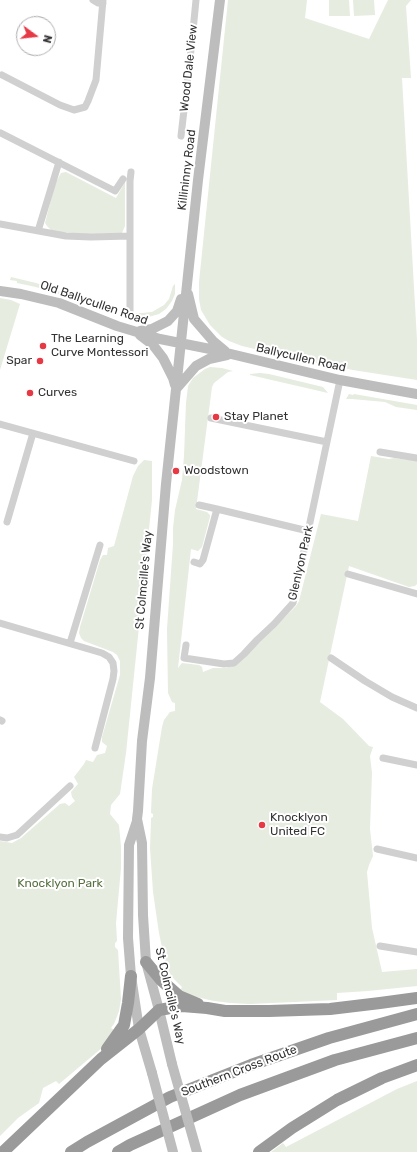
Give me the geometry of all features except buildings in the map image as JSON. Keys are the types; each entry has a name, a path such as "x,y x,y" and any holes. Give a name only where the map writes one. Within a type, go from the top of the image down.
{"highway":[{"path":"146,962 161,980 179,996 207,1008"},
{"path":"101,1059 124,1025 131,976"},
{"path":"3,1152 101,1059 139,1029 159,1010 182,1006 225,1011 269,1011 330,1008 417,998"},
{"name":"Southern Cross Route","path":"71,1152 170,1097 251,1064 329,1038 417,1014"},
{"name":"Southern Cross Route","path":"118,1152 130,1145 240,1095 335,1060 417,1038"},
{"path":"259,1152 292,1128 337,1100 382,1078 417,1065"}],"main road":[{"name":"Killininny Road","path":"180,343 220,0"},
{"path":"136,331 152,329 168,321 177,311 186,286"},
{"path":"186,286 194,319 213,341 230,354"},
{"name":"Old Ballycullen Road","path":"0,291 21,294 59,303 117,326 160,339 180,343"},
{"path":"136,331 153,345 163,358 173,378 176,389"},
{"name":"Ballycullen Road","path":"180,343 340,380 417,394"},
{"name":"St Colmcille's Way","path":"173,1152 139,1029 131,976 128,938 129,845 137,819 142,741 150,678 165,492 180,343"},
{"path":"176,389 196,366 209,359 230,354"},
{"name":"St Colmcille's Way","path":"137,819 142,843 142,915 146,962 172,1064 197,1152"}],"street":[{"path":"2,75 60,105 74,110 84,107 88,101 96,80 103,2 98,3 93,0"},
{"name":"Wood Dale View","path":"181,136 196,0"},
{"path":"1,133 115,191 123,179"},
{"path":"38,231 59,162"},
{"path":"130,310 131,172"},
{"path":"0,224 66,236 130,236"},
{"name":"Glenlyon Park","path":"186,645 184,658 224,664 234,663 293,603 340,380"},
{"path":"211,418 327,442"},
{"path":"0,424 134,461"},
{"path":"7,522 33,433"},
{"path":"380,452 417,458"},
{"path":"199,505 308,531"},
{"path":"194,562 200,564 203,560 217,509"},
{"path":"70,643 100,544"},
{"path":"348,574 417,594"},
{"path":"0,623 70,643 102,653 109,657 113,664 113,678 95,748"},
{"path":"331,658 392,697 417,708"},
{"path":"383,758 417,765"},
{"path":"0,836 7,838 17,835 70,786"},
{"path":"377,849 417,858"},
{"path":"380,946 417,952"}],"green space":[{"path":"228,0 307,0 305,18 369,39 388,0 411,0 406,6 411,78 402,78 417,340 417,380 353,370 242,346 222,337 210,325 201,310 199,299 199,282"},
{"path":"329,0 349,0 350,16 329,16"},
{"path":"353,0 374,0 375,15 354,16"},
{"path":"66,172 116,198 125,182 125,226 122,233 86,234 60,232 51,230 47,226 45,223 55,184 61,173"},
{"path":"11,277 36,283 72,296 71,298 36,287 17,283 17,281 10,280"},
{"path":"175,284 175,294 172,301 166,309 159,314 145,318 125,313 152,312 164,305 169,299"},
{"path":"0,298 11,300 20,304 0,370"},
{"name":"Knocklyon United FC","path":"210,367 233,371 228,372 214,383 212,387 196,509 207,512 210,517 202,547 198,551 191,549 178,668 182,663 199,665 202,667 203,672 213,668 226,668 240,661 296,606 299,601 321,514 358,521 371,456 417,461 417,584 409,587 349,566 320,702 343,719 369,746 373,747 370,756 372,773 370,829 373,856 367,872 372,928 382,972 417,969 417,986 337,993 337,1000 250,1004 231,1003 192,996 180,991 182,987 169,972 165,962 153,892 150,848 151,818 153,817 153,814 151,813 152,789 164,720 170,712 175,711 175,703 172,702 168,693 167,629 173,528 175,510 182,480 188,386 193,378"},
{"path":"260,373 323,387 328,393 250,375"},
{"path":"349,394 417,405 417,410 396,407 385,402 346,399"},
{"name":"Knocklyon Park","path":"144,460 152,461 152,500 126,753 120,794 111,805 110,814 119,825 121,847 121,868 116,923 117,941 115,943 115,947 118,950 121,999 119,1011 111,1028 116,1031 103,1047 59,1084 56,1081 43,1088 39,1103 18,1118 0,1136 0,841 12,843 21,838 60,804 65,803 69,806 75,801 71,792 78,784 74,777 86,760 93,762 97,755 105,753 107,746 102,742 102,737 120,675 120,661 117,655 113,652 84,641 79,633 100,560 103,555 107,555 108,548 114,546 133,476 138,466"},
{"path":"417,1081 417,1152 271,1152 283,1143 286,1147 397,1089"}],"place":[{"name":"The Learning Curve Montessori","path":"43,346"},
{"name":"Spar","path":"40,361"},
{"name":"Curves","path":"30,393"},
{"name":"Stay Planet","path":"216,417"},
{"name":"Woodstown","path":"176,471"},
{"name":"Knocklyon United FC","path":"262,825"}]}
